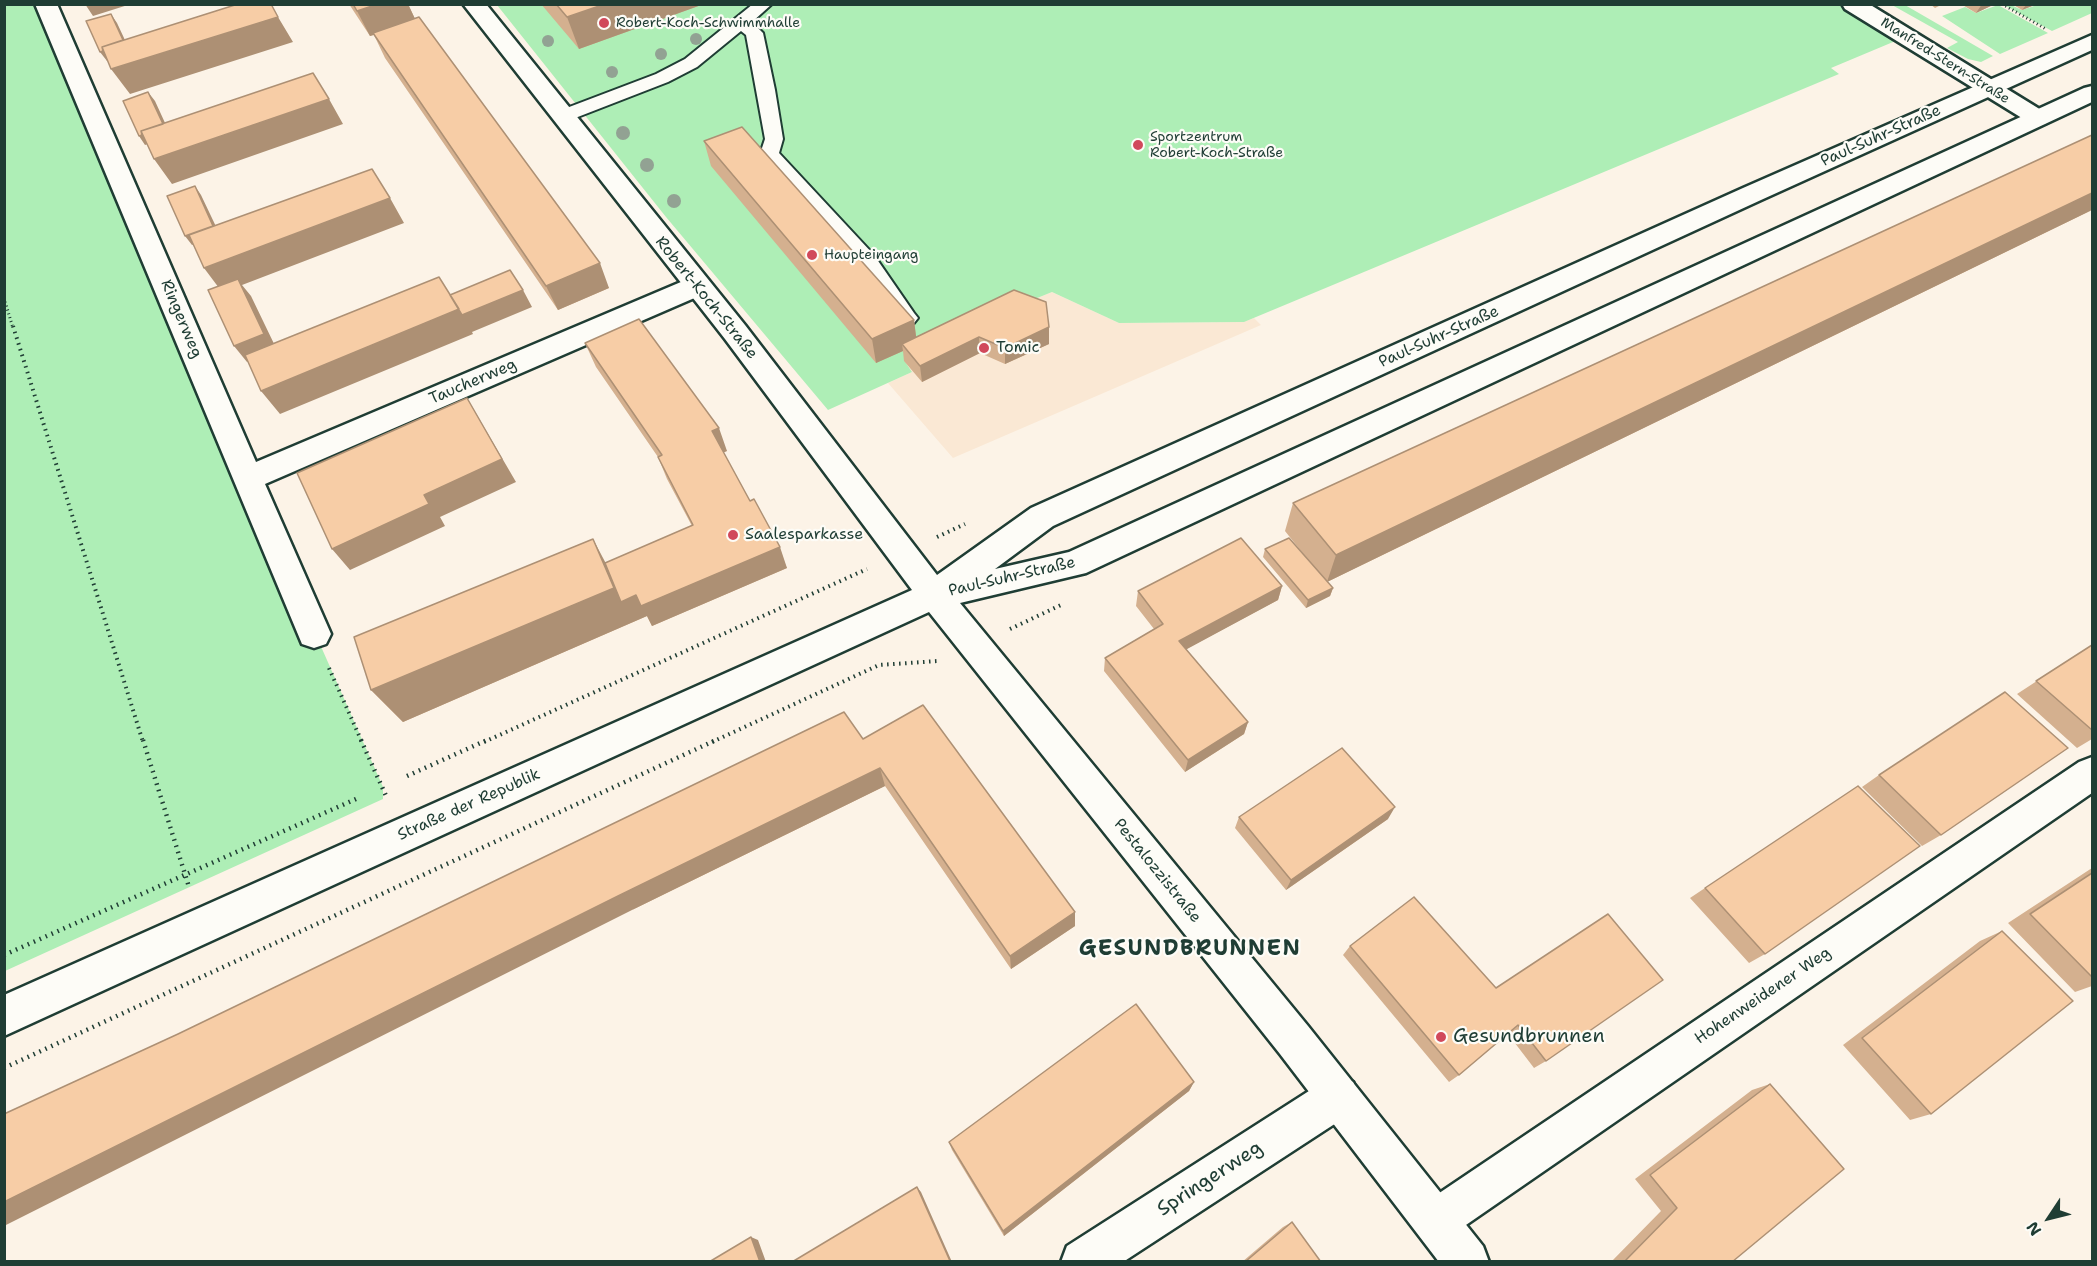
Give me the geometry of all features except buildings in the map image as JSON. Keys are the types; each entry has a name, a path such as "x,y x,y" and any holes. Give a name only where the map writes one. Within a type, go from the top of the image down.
{"street":[{"name":"Ringerweg","path":"46,4 314,634"},
{"name":"Robert-Koch-Straße","path":"474,4 697,286 934,595"},
{"name":"Manfred-Stern-Straße","path":"1853,4 2038,118"},
{"name":"Paul-Suhr-Straße","path":"934,595 1042,517 2092,42"},
{"name":"Paul-Suhr-Straße","path":"934,595 1075,564 2092,93"},
{"name":"Taucherweg","path":"248,478 697,286"},
{"name":"Pestalozzistraße","path":"934,595 1338,1097 1467,1262"},
{"name":"Straße der Republik","path":"4,1016 934,595"},
{"name":"Hohenweidener Weg","path":"1435,1221 1661,1064 2092,773"},
{"name":"Springerweg","path":"1083,1262 1338,1097"}],"lane":[{"path":"563,116 662,78 692,63 764,4"},
{"path":"743,23 754,33 766,90 774,139 769,154 867,260 912,326"}],"path":[{"path":"2002,4 2050,31"},
{"path":"4,298 200,927"},
{"path":"4,1068 879,665 934,663 1071,601"},
{"path":"314,634 383,787"},
{"path":"4,956 356,799"}],"shaded area":[{"path":"1052,292 1119,323 1243,322 1254,318 1261,325 953,458 888,383 912,372 904,361 1015,307"}],"green space":[{"name":"Sportzentrum Robert-Koch-Straße","path":"1853,4 1905,37 1831,68 1839,74 1244,322 1119,323 1052,292 1015,307 904,360 912,372 828,410 666,217 497,5"},
{"path":"4,5 38,5 383,787 383,799 5,971"},
{"path":"1892,5 1905,5 1993,56 1981,62 1968,59 1947,48 1958,42"},
{"path":"1998,5 2048,33 2000,54 1942,16 1965,7 1976,13"},
{"path":"2004,5 2011,5 2022,10 2037,5 2092,5 2092,13 2052,31"}],"place":[{"name":"Robert-Koch-Schwimmhalle","path":"604,23"},
{"name":"Sportzentrum Robert-Koch-Straße","path":"1138,145"},
{"name":"Haupteingang","path":"812,255"},
{"name":"Tomic","path":"984,348"},
{"name":"Saalesparkasse","path":"733,535"},
{"name":"Gesundbrunnen","path":"1441,1037"}],"district":[{"name":"GESUNDBRUNNEN","path":"1190,949"}]}
